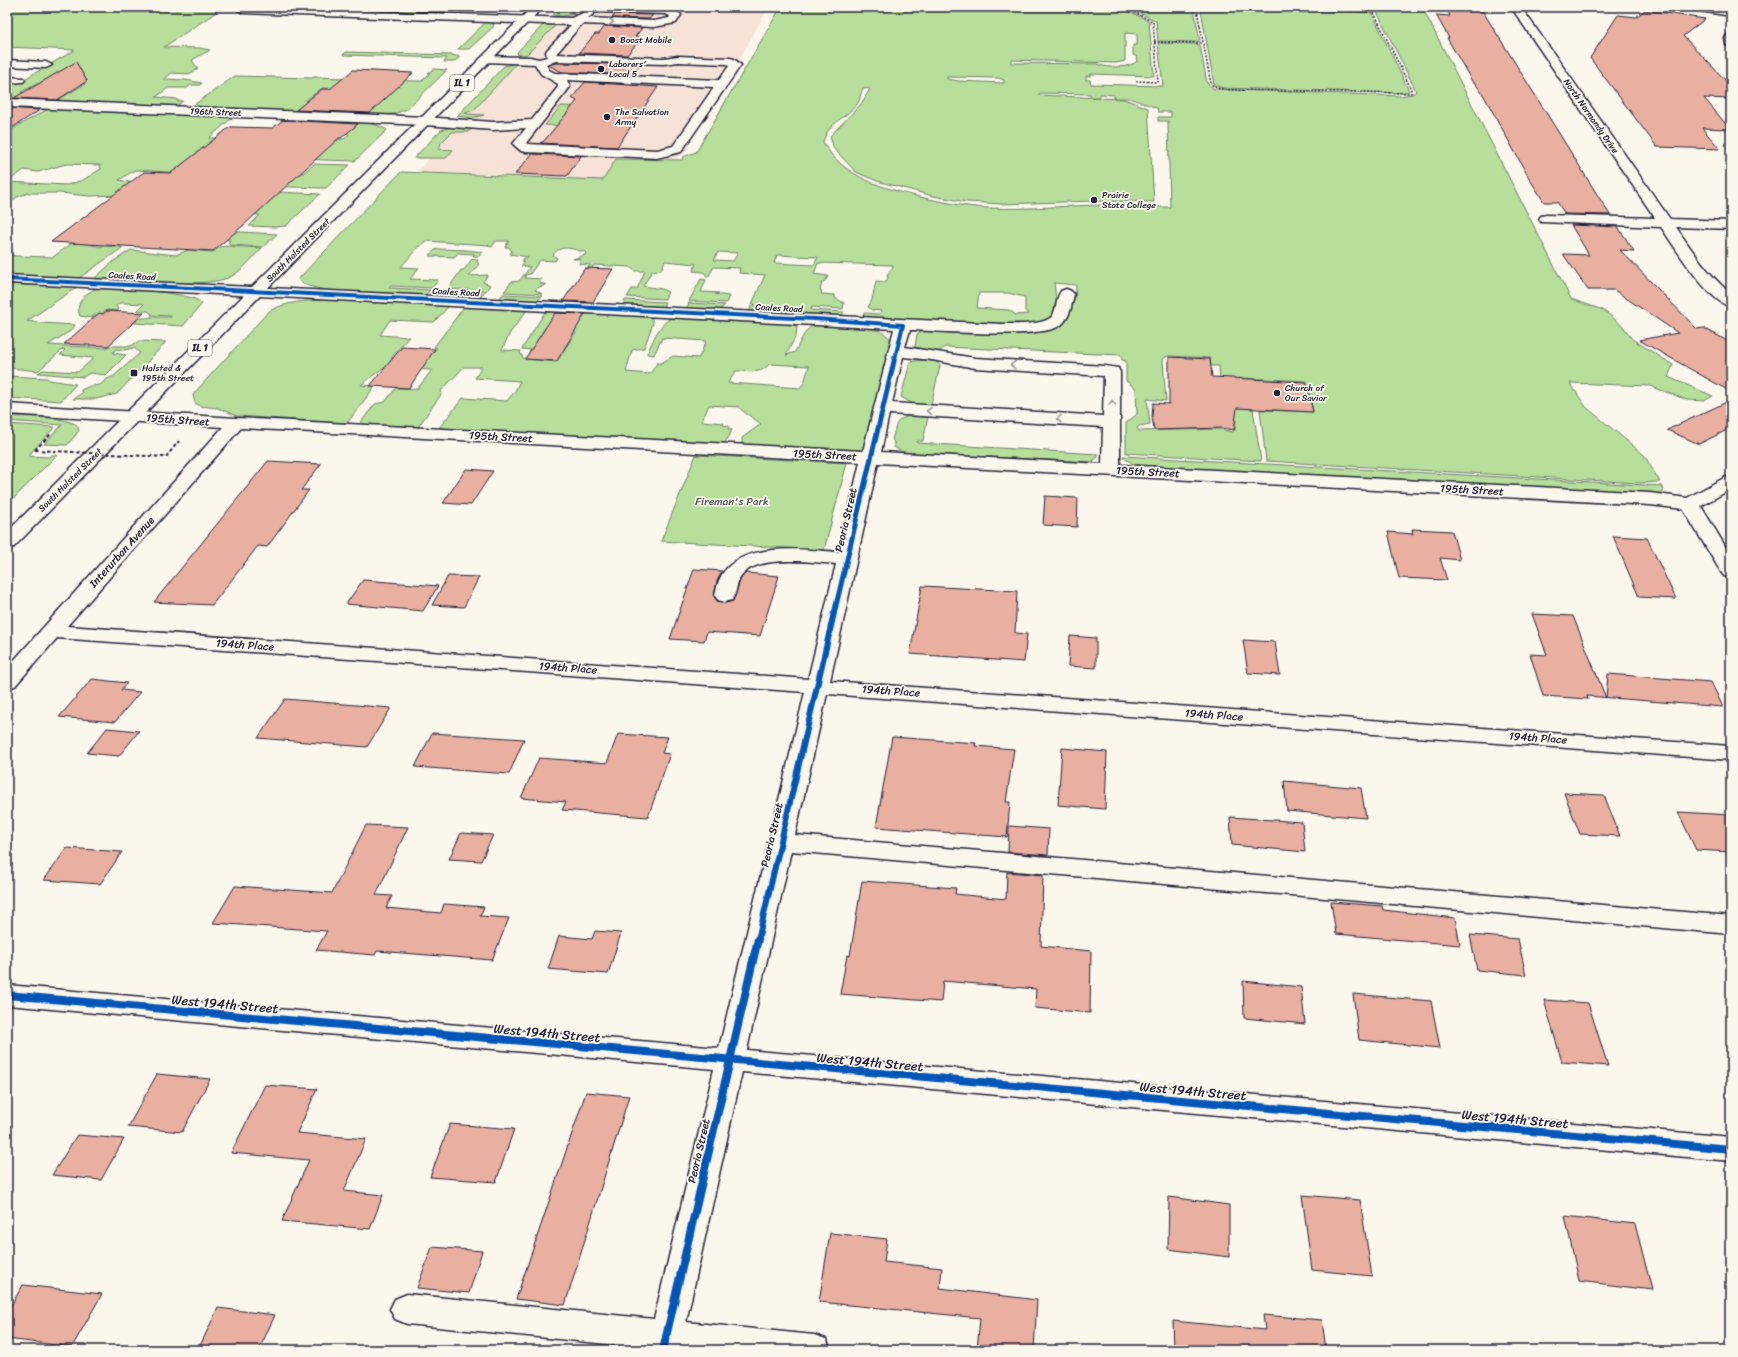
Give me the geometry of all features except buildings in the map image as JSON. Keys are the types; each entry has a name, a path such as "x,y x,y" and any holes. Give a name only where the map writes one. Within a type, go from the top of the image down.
{"street":[{"path":"478,18 486,7"},
{"name":"South Halsted Street","path":"7,543 538,7"},
{"name":"North Normandy Drive","path":"1516,7 1702,274 1731,302"},
{"path":"1694,7 1731,13"},
{"path":"242,10 654,24 672,21 676,15 666,11 595,8 580,19 572,21"},
{"path":"556,58 551,55 551,52 577,24 572,21"},
{"path":"1731,37 1731,45"},
{"path":"486,59 530,60 538,62 556,58 664,62 678,59 730,61 735,65 677,149 656,154 525,148 519,144 564,87 563,82 545,72 538,62"},
{"path":"7,64 46,65"},
{"path":"552,76 722,84"},
{"path":"7,80 20,80"},
{"name":"196th Street","path":"7,103 425,121 493,126 536,123"},
{"path":"1546,219 1731,226"},
{"name":"Coales Road","path":"7,279 903,325 1009,328 1029,328 1048,325 1056,321 1060,316 1066,294"},
{"name":"Peoria Street","path":"665,1342 870,457 903,325"},
{"path":"897,351 932,355 975,363 1105,370 1112,372 1111,470"},
{"path":"882,408 1112,422"},
{"name":"195th Street","path":"7,410 1650,499 1690,504"},
{"name":"Interurban Avenue","path":"7,681 236,423"},
{"path":"1731,482 1690,504 1731,572"},
{"path":"725,596 729,580 734,572 746,562 793,555 847,559"},
{"name":"194th Place","path":"52,631 1731,753"},
{"path":"781,842 1731,925"},
{"name":"West 194th Street","path":"7,995 730,1061 1731,1149"},
{"path":"407,1309 665,1342 814,1350"}],"path":[{"path":"1125,7 1153,22 1158,82 1136,81"},
{"path":"1200,7 1197,10 1211,84 1218,88 1399,94 1411,93 1411,89 1374,13 1356,11 1223,7"},
{"path":"1154,42 1203,43"},
{"path":"55,430 35,450 166,457 181,439"}],"shaded area":[{"path":"561,7 769,7 685,153 675,159 622,158 606,180 417,172"}],"green space":[{"path":"7,7 219,7 215,13 164,47 200,48 210,50 192,60 198,69 189,74 172,73 164,79 186,80 202,83 200,85 191,85 187,88 168,88 156,97 183,101 172,109 51,104 85,84 62,82 37,84 21,92 27,94 21,102 7,101 7,89 75,50 7,47"},
{"path":"356,7 465,7 465,11 460,13 357,10"},
{"path":"560,7 571,7 569,9 575,9 571,14 576,14 562,16 553,15"},
{"name":"Prairie State College","path":"781,7 1121,7 1149,22 1154,76 1091,74 1091,76 1086,76 1086,80 1090,80 1091,84 1163,86 1158,43 1196,44 1200,45 1207,83 1214,89 1401,96 1412,94 1416,91 1377,12 1366,10 1254,7 1422,7 1571,299 1603,310 1623,326 1632,339 1673,365 1668,377 1713,396 1704,401 1687,400 1650,386 1570,383 1586,407 1644,455 1660,482 1639,483 1266,461 1260,410 1313,412 1307,381 1242,378 1244,395 1221,394 1219,366 1211,366 1210,358 1168,356 1164,358 1163,361 1166,401 1147,399 1150,424 1139,426 1137,428 1139,431 1220,429 1232,432 1235,430 1236,420 1230,405 1253,409 1261,461 1126,453 1126,423 1137,414 1136,389 1126,381 1126,361 1122,360 1121,355 945,347 940,351 934,352 915,347 917,334 925,330 1061,325 1072,306 1076,285 1054,283 1057,305 1052,320 1015,325 864,319 863,313 880,314 881,311 872,310 868,307 872,300 876,281 884,282 887,280 887,276 893,265 818,263 814,274 828,276 822,283 820,290 822,291 821,294 835,295 835,298 844,303 843,309 812,307 811,310 844,312 840,318 753,313 750,310 751,306 754,306 755,304 752,304 765,275 739,273 740,268 714,267 708,277 706,277 706,274 703,272 693,271 696,264 665,261 661,270 652,271 643,286 662,289 668,292 665,299 627,297 632,289 637,289 645,271 635,271 630,267 594,265 582,283 579,283 590,265 579,264 580,259 573,259 585,255 586,252 569,248 556,251 553,255 557,258 555,261 540,260 530,274 525,275 525,278 541,279 540,283 546,285 535,290 542,294 504,292 511,282 519,281 530,267 521,266 524,262 522,261 524,258 528,257 510,254 512,251 509,247 505,247 509,241 496,241 492,247 488,246 489,245 425,241 401,267 419,268 410,279 438,280 432,288 391,286 389,288 430,290 423,297 359,294 324,290 300,282 299,279 401,172 603,180 616,159 682,160 683,157 696,152","holes":["1125,33 1137,34 1137,45 1133,45 1133,55 1137,57 1138,61 1129,65 1107,67 1098,64 1011,63 1011,60 1116,63 1125,61","947,77 998,78 1004,80 1004,83 947,79","863,88 870,89 861,104 830,136 834,149 856,172 877,181 933,196 967,202 1001,204 1095,201 1154,202 1148,108 1124,99 1038,95 1040,93 1090,94 1091,97 1100,97 1100,94 1114,95 1114,98 1129,98 1157,108 1158,112 1171,112 1171,117 1158,117 1158,121 1168,121 1170,207 1107,205 1018,208 980,207 954,204 892,190 866,180 853,173 831,154 823,142 829,129 858,103","718,252 738,253 733,261 714,260","777,255 818,257 814,265 774,263","979,293 1008,293 1025,297 1025,311 1029,314 1016,315 1009,310 977,308"]},
{"path":"1128,7 1196,7 1194,9 1200,41 1158,41 1156,21"},
{"path":"1202,8 1372,13 1409,91 1400,93 1223,88 1214,85 1201,10"},
{"path":"487,21 494,24 493,27 469,49 458,49"},
{"path":"557,24 527,54 517,54 518,51 543,25"},
{"path":"346,52 452,55 460,57 454,62 444,62 447,58 343,55"},
{"path":"517,63 474,110 465,113 484,115 472,118 457,116 504,66"},
{"path":"434,69 447,70 407,109 394,114 380,115 188,109 235,76 422,81 430,73 428,73","holes":["322,88 340,89 326,102 305,101"]},
{"path":"561,106 585,107 570,126 545,125"},
{"path":"48,109 233,117 209,138 271,139 295,119 325,120 316,130 288,140 337,141 344,139 349,134 330,129 340,122 345,121 364,122 387,130 355,161 290,158 278,174 303,173 314,164 350,165 326,188 266,186 218,175 135,170 119,180 148,186 320,194 286,226 275,227 249,226 260,215 196,211 125,195 89,196 60,193 28,193 17,197 7,205 7,182 7,132","holes":["66,164 100,165 101,169 83,180 67,185 7,182 24,170 38,172"]},
{"path":"452,127 473,128 468,132 452,132 440,144 441,145 438,149 453,150 446,158 414,158 441,130"},
{"path":"188,229 277,234 263,247 230,245 228,243 230,240 172,237"},
{"path":"75,241 97,246 122,248 79,278 7,276 7,256 9,254 16,256 53,257"},
{"path":"220,247 262,248 240,270 232,276 221,280 187,283 146,283 97,280 95,278 114,261 131,250 176,255 188,250 213,252"},
{"path":"435,250 483,252 479,256 473,256 474,254 458,253 454,257 429,256"},
{"path":"472,259 478,260 477,262 479,264 469,276 488,275 483,282 490,285 486,291 448,289 461,270 464,270"},
{"path":"701,279 706,280 701,292 719,293 715,294 729,296 726,303 689,301"},
{"path":"7,284 77,287 27,321 75,325 72,330 48,345 106,348 109,346 131,346 139,341 166,342 117,394 96,399 73,399 82,393 81,390 90,386 100,385 107,379 114,376 140,353 134,348 124,350 116,349 113,353 126,355 106,375 90,373 83,377 38,373 43,370 78,372 94,358 60,355 65,350 63,349 38,371 11,368 7,373"},
{"path":"99,288 171,293 185,296 202,304 183,326 134,323 140,318 171,317 151,315 152,314 148,311 137,311 144,304 120,303 116,306 118,309 116,311 106,310 99,316 94,315 92,318 80,316 80,302 86,294"},
{"path":"446,291 484,293 478,299 441,298"},
{"path":"503,294 542,296 535,302 500,300 499,299"},
{"path":"625,300 665,302 662,309 622,307"},
{"path":"302,301 365,301 449,306 434,322 390,320 380,335 409,337 391,358 425,359 437,348 434,347 464,307 527,310 510,333 502,350 521,351 520,353 524,359 556,362 576,332 569,331 569,329 545,328 532,350 522,349 545,312 651,315 653,323 644,348 632,350 626,372 650,374 657,363 661,363 673,356 699,358 706,341 662,338 654,355 647,354 661,327 665,322 675,317 792,324 797,327 796,336 786,355 795,352 806,331 812,326 816,325 845,326 880,331 894,343 863,450 745,445 742,443 742,438 761,424 742,411 739,407 709,405 702,421 724,423 723,425 729,426 728,429 732,429 724,444 439,428 463,398 507,401 515,391 520,381 475,378 482,367 464,367 441,391 442,393 418,427 361,425 361,422 375,404 385,402 396,388 417,389 432,370 383,368 361,385 375,386 348,422 344,423 237,416 218,408 200,406 195,403 193,395 196,391 268,312 278,307","holes":["769,364 809,366 804,383 800,388 728,383 736,371 758,371 762,370"]},
{"path":"688,303 725,305 718,311 684,310 689,304"},
{"path":"922,360 936,361 940,366 931,405 927,406 915,404 901,397 910,362"},
{"path":"7,376 47,378 49,380 76,384 61,401 7,398"},
{"path":"917,415 928,417 923,441 917,441 917,443 1098,454 1098,457 1091,462 908,453 900,451 894,447 894,442 892,440 898,421"},
{"path":"7,416 59,419 74,423 79,430 67,445 44,444 62,425 7,421"},
{"path":"7,424 55,427 28,456 49,457 51,455 57,455 7,505"},
{"name":"Fireman's Park","path":"696,455 847,463 824,550 661,541"},
{"path":"1123,456 1662,486 1664,489 1662,493 1650,494 1163,467 1135,465"}],"cycle path":[{"path":"7,279 815,319 903,325 882,408 663,1350"},
{"path":"7,995 1731,1149"}],"place":[{"name":"Boost Mobile","path":"612,40"},
{"name":"Laborers' Local 5","path":"601,69"},
{"name":"The Salvation Army","path":"607,117"},
{"name":"Prairie State College","path":"1094,200"},
{"name":"Halsted & 195th Street","path":"134,373"},
{"name":"Church of Our Savior","path":"1277,393"}]}
